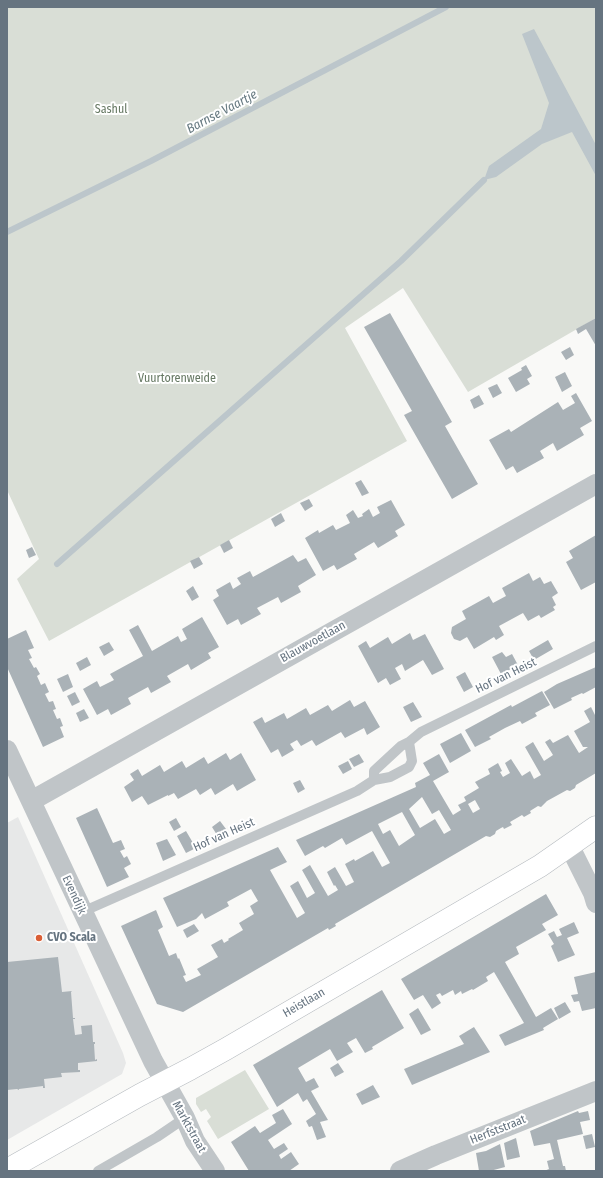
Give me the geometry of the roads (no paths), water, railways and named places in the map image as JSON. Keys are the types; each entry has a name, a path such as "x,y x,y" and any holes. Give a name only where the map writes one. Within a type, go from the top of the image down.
{"main road":[{"name":"Heistlaan","path":"7,1170 226,1049 540,866 596,827"}],"street":[{"name":"Blauwvoetlaan","path":"31,801 596,484"},
{"name":"Evendijk","path":"7,750 82,912 164,1082"},
{"path":"569,845 593,893 596,903"},
{"name":"Marktstraat","path":"164,1082 214,1171"},
{"name":"Herfststraat","path":"400,1171 438,1163 596,1091"}],"lane":[{"name":"Hof van Heist","path":"82,912 357,791 374,780 374,771 401,746 409,742 421,732 596,646"},
{"path":"374,780 390,777 409,767 412,761 409,742"},
{"path":"98,1171 185,1118"}],"waterway":[{"name":"Barnse Vaartje","path":"7,232 151,161 446,7"},
{"path":"57,564 401,261 484,180"}],"place":[{"name":"CVO Scala","path":"39,938"}],"park label":[{"name":"Sashul","path":"111,110"},
{"name":"Vuurtorenweide","path":"177,379"}]}
